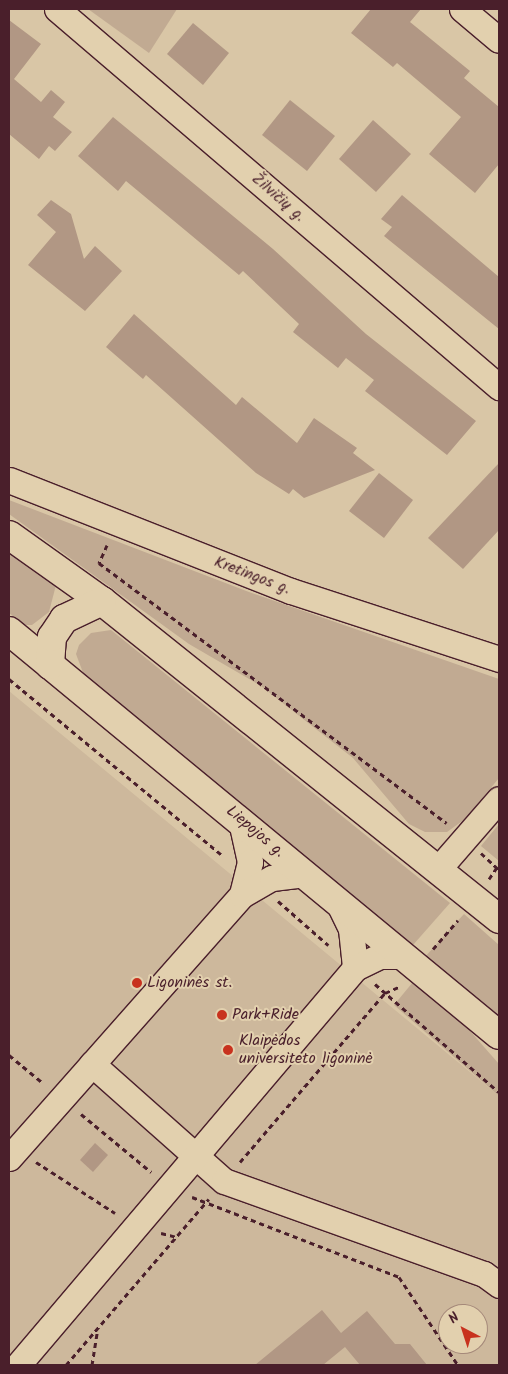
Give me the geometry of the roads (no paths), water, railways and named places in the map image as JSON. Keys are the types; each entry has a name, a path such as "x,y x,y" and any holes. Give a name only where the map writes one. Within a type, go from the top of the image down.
{"main road":[{"path":"9,535 102,601 439,868 499,919"},
{"path":"50,665 52,637 64,619 102,601"},
{"name":"Liepojos g.","path":"9,631 499,1035"}],"street":[{"name":"Žilvičių g.","path":"57,9 499,387"},
{"path":"462,9 499,40"},
{"name":"Kretingos g.","path":"9,480 291,591 499,659"},
{"path":"439,868 499,799"},
{"path":"241,821 250,862 242,895"},
{"path":"13,1153 242,895 272,878 304,874"},
{"path":"338,902 351,930 355,968"},
{"path":"18,1365 355,968 380,956 410,962"},
{"path":"92,1064 194,1157 224,1181 484,1274 499,1285"}],"place":[{"name":"Ligoninės st.","path":"137,983"},
{"name":"Park+Ride","path":"222,1015"},
{"name":"Klaipėdos universiteto ligoninė","path":"228,1050"}]}
